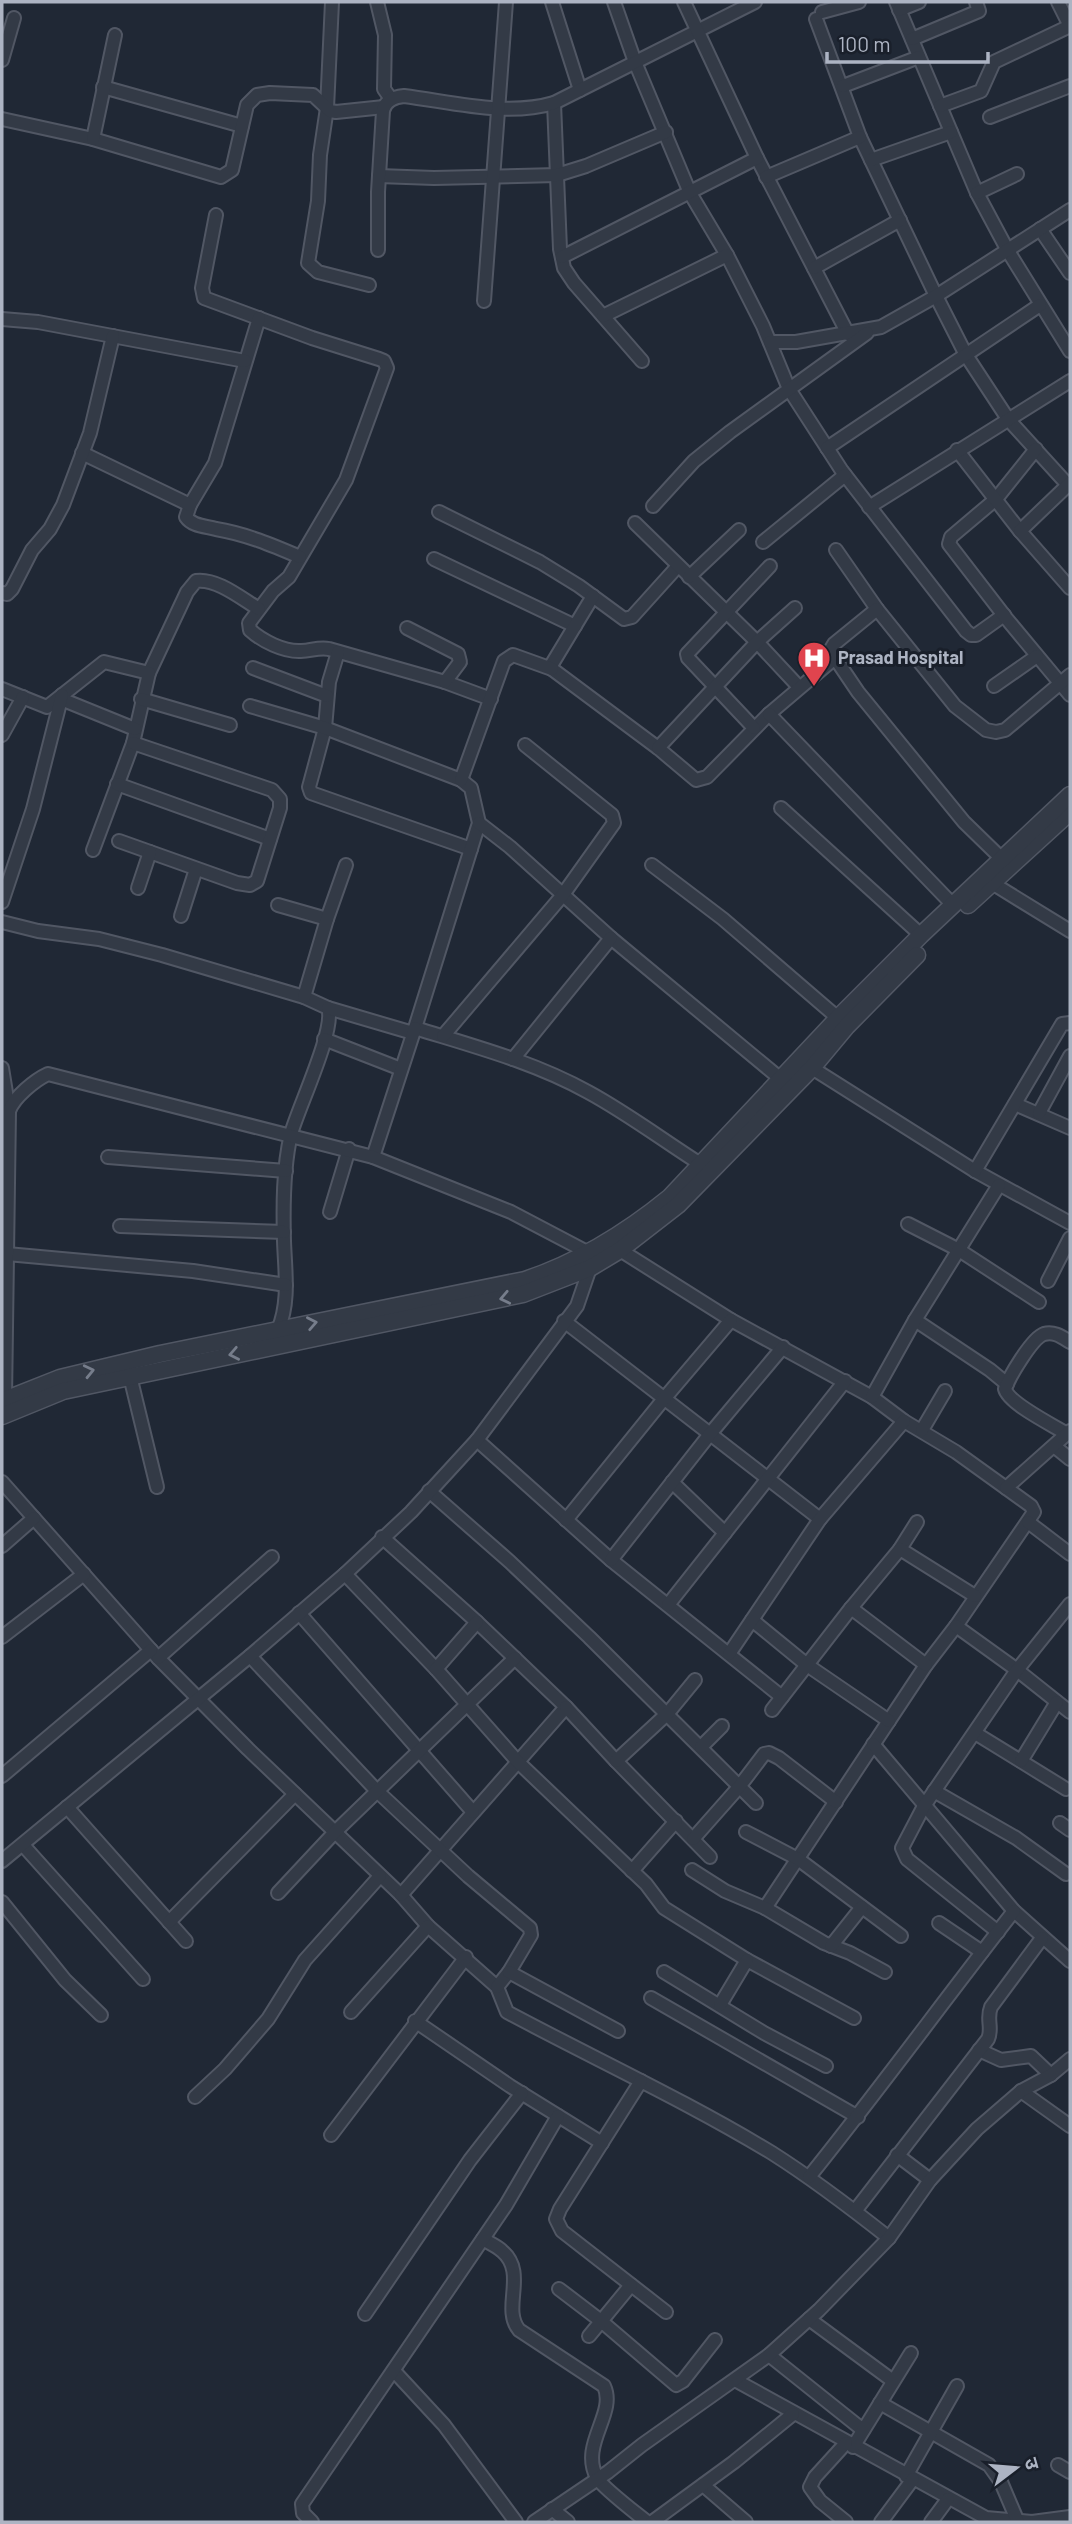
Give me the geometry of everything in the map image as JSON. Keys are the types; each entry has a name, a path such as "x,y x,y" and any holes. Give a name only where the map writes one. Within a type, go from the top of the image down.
{"street":[{"path":"332,2 327,108 318,201 308,263 318,272 369,285"},
{"path":"377,2 385,35 384,89 387,103 379,176 378,250"},
{"path":"484,301 506,2"},
{"path":"552,2 580,90"},
{"path":"614,2 635,62 690,192 727,255 770,342 789,389 845,475 969,634 976,635 1004,615"},
{"path":"684,2 766,177 848,334"},
{"path":"2,119 93,139 221,177 232,170 251,99 264,93 313,95 330,111 340,113 387,103 404,96 497,108 530,108 554,103 755,2"},
{"path":"859,2 819,15 838,81 843,86 860,137 966,355 1009,419 1069,484 1020,531"},
{"path":"919,2 897,6 977,193 1008,251 1070,351"},
{"path":"912,39 979,11 975,2"},
{"path":"940,106 981,91 994,62 1070,26 1059,2"},
{"path":"2,60 14,18"},
{"path":"93,139 115,35"},
{"path":"843,86 919,57"},
{"path":"990,117 1070,86"},
{"path":"103,88 242,126"},
{"path":"554,103 562,257 569,276 642,361"},
{"path":"379,176 434,178 557,175 586,166 666,132"},
{"path":"871,160 951,132"},
{"path":"766,177 860,137"},
{"path":"562,257 757,158"},
{"path":"977,193 1017,174"},
{"path":"653,506 694,461 871,330 936,296 1070,210"},
{"path":"216,215 202,295 206,299 379,359 384,361 387,368 346,480 289,577 273,591 248,623 248,628 266,641 293,651 321,648 338,652 445,682 491,699"},
{"path":"814,268 900,220"},
{"path":"1040,229 1070,273"},
{"path":"603,316 727,255"},
{"path":"827,448 1040,305"},
{"path":"2,318 38,322 245,361"},
{"path":"259,318 215,463 190,505 186,517 192,523 240,533 300,557"},
{"path":"770,342 796,342 871,330"},
{"path":"2,593 7,594 12,589 32,550 59,514 90,433 113,336"},
{"path":"869,507 1070,381"},
{"path":"1036,449 996,499 951,537 949,544 1037,656 1065,680 1070,695"},
{"path":"957,450 1020,531 1068,580"},
{"path":"82,453 190,505"},
{"path":"763,542 845,475"},
{"path":"439,512 540,562 627,620 678,566"},
{"path":"635,523 757,642 799,687"},
{"path":"689,577 739,530"},
{"path":"836,550 877,609 955,706 986,730 996,732 1011,726 1065,680"},
{"path":"434,559 575,626"},
{"path":"754,728 688,659 687,654 770,566"},
{"path":"93,849 134,736 149,673 187,592 196,581 208,581 259,609"},
{"path":"552,669 593,596"},
{"path":"658,748 757,642 795,608"},
{"path":"877,609 834,644 832,652 858,692 964,822 1001,858"},
{"path":"407,628 458,654 460,662 445,682"},
{"path":"338,652 327,696 325,728 309,787 312,795 471,849"},
{"path":"461,780 504,661 509,656 518,656 552,669 658,748 693,778 701,780 769,714 835,658"},
{"path":"995,685 1037,656"},
{"path":"2,689 47,707 104,662 149,673"},
{"path":"253,668 327,696"},
{"path":"2,736 23,697"},
{"path":"61,697 134,736 275,792 281,804 254,884 237,883 119,841"},
{"path":"2,902 33,808 61,697"},
{"path":"141,699 230,725"},
{"path":"250,706 325,728 461,780 471,788 479,823 373,1157"},
{"path":"769,714 953,905"},
{"path":"443,1037 562,896 613,825 614,818 525,745"},
{"path":"117,784 270,839"},
{"path":"3,1406 60,1378 172,1351 525,1280 620,1250 838,1018 1001,858 1070,795"},
{"path":"781,808 921,935"},
{"path":"3,1406 130,1376 523,1294 590,1260 688,1195 812,1068 846,1026 933,938 1070,812"},
{"path":"479,823 510,847 611,938 782,1080"},
{"path":"138,888 150,852"},
{"path":"304,997 346,865"},
{"path":"652,865 723,919 838,1018"},
{"path":"181,916 196,869"},
{"path":"992,883 1070,931"},
{"path":"278,905 327,919"},
{"path":"2,922 38,931 99,939 513,1059 589,1092 702,1165"},
{"path":"513,1059 611,938"},
{"path":"278,1330 285,1312 286,1171 291,1134 330,1019 328,1007"},
{"path":"975,1171 1062,1024 1070,1023"},
{"path":"324,1039 401,1069"},
{"path":"1039,1113 1070,1056"},
{"path":"2,1068 9,1111 3,1406"},
{"path":"812,1068 975,1171 1070,1223"},
{"path":"9,1111 12,1104 39,1079 52,1074 291,1134 373,1157 511,1212 590,1260"},
{"path":"1015,1104 1070,1128"},
{"path":"330,1212 349,1149"},
{"path":"107,1157 286,1171"},
{"path":"872,1397 915,1320 999,1185"},
{"path":"908,1224 959,1250 1039,1302"},
{"path":"120,1227 284,1232"},
{"path":"1048,1281 1070,1238"},
{"path":"620,1250 731,1320 872,1397 1033,1509 1034,1514 926,1665 765,1908"},
{"path":"2,1861 345,1574 429,1491 477,1440 577,1306 590,1260"},
{"path":"5,1261 193,1271 286,1285"},
{"path":"566,1520 731,1320"},
{"path":"915,1320 1007,1384"},
{"path":"564,1321 820,1519"},
{"path":"1006,1488 1069,1432 1008,1397 1005,1389 1007,1384 1031,1345 1041,1335 1054,1334 1070,1342"},
{"path":"611,1560 710,1434 783,1348"},
{"path":"130,1376 158,1487"},
{"path":"668,1605 845,1381"},
{"path":"922,1430 945,1391"},
{"path":"729,1654 820,1519 904,1421"},
{"path":"477,1440 611,1560 782,1697"},
{"path":"1054,1447 1070,1459"},
{"path":"2,1482 154,1654 197,1698 401,1895 428,1926 497,1987 507,2012 770,2152 889,2238"},
{"path":"672,1482 725,1533"},
{"path":"429,1491 510,1562 668,1713 738,1787 757,1803"},
{"path":"2,1546 34,1518"},
{"path":"772,1710 900,1549 917,1522"},
{"path":"1028,1522 1070,1554"},
{"path":"382,1538 477,1622 566,1707 710,1857"},
{"path":"900,1549 975,1596"},
{"path":"2,1776 272,1557"},
{"path":"2,1637 84,1574"},
{"path":"345,1574 436,1669 518,1762 646,1884 666,1909 747,1959 854,2018"},
{"path":"998,1932 905,1856 904,1842 924,1806 1017,1670 1070,1604"},
{"path":"851,1608 926,1665"},
{"path":"299,1613 473,1812"},
{"path":"752,1620 807,1665 889,1721"},
{"path":"436,1669 477,1622"},
{"path":"956,1626 1070,1712"},
{"path":"250,1656 377,1791 532,1931 509,1972 497,1987"},
{"path":"278,1893 335,1832 515,1658"},
{"path":"615,1761 668,1713 695,1680"},
{"path":"1021,1761 1057,1702"},
{"path":"401,1895 566,1707"},
{"path":"701,1748 722,1726"},
{"path":"975,1732 1066,1789"},
{"path":"873,1744 1014,1912 1070,1961"},
{"path":"693,1839 761,1756 769,1753 836,1802"},
{"path":"934,1791 1016,1838 1066,1874"},
{"path":"169,1922 295,1794"},
{"path":"67,1807 186,1941"},
{"path":"632,1871 676,1821"},
{"path":"746,1832 799,1860 901,1936"},
{"path":"23,1845 143,1979"},
{"path":"692,1870 725,1891 765,1908 809,1935 885,1972"},
{"path":"195,2097 217,2078 268,2020 305,1960 380,1876"},
{"path":"2,1902 65,1980 101,2015"},
{"path":"831,1946 862,1907"},
{"path":"808,2177 858,2117 1014,1912"},
{"path":"939,1923 982,1952"},
{"path":"351,2012 428,1926"},
{"path":"855,2211 990,2035 988,2016 991,2007 1042,1938"},
{"path":"331,2135 466,1957"},
{"path":"720,2005 747,1959"},
{"path":"509,1972 618,2031"},
{"path":"664,1972 764,2033 826,2066"},
{"path":"651,1998 858,2117"},
{"path":"415,2021 602,2143"},
{"path":"979,2050 1001,2060 1031,2056 1051,2075"},
{"path":"534,2522 769,2355 809,2319 889,2238 930,2180 978,2129 1021,2091 1051,2075 1070,2059"},
{"path":"641,2081 560,2209 557,2223 562,2231 666,2312"},
{"path":"1021,2091 1070,2126"},
{"path":"365,2314 471,2160 522,2093"},
{"path":"312,2522 303,2512 302,2504 483,2239 558,2116"},
{"path":"897,2155 930,2180"},
{"path":"483,2239 503,2251 512,2265 515,2282 514,2320 519,2330 604,2386 607,2405 595,2435 592,2452 597,2479 650,2522 703,2485 793,2414"},
{"path":"589,2336 631,2285"},
{"path":"559,2289 676,2385 683,2381 715,2340"},
{"path":"809,2319 893,2381"},
{"path":"846,2522 820,2501 810,2487 815,2477 863,2430 911,2353"},
{"path":"769,2355 863,2430"},
{"path":"394,2371 444,2425 516,2522"},
{"path":"735,2380 986,2518 1018,2522 1070,2517"},
{"path":"881,2522 910,2478 957,2386"},
{"path":"880,2403 989,2465 1001,2482 1018,2522"},
{"path":"1058,2465 1070,2472"},
{"path":"703,2485 746,2522"},
{"path":"931,2522 948,2499"},
{"path":"552,2509 568,2522"}],"place":[{"name":"Prasad Hospital","path":"814,688"}]}
